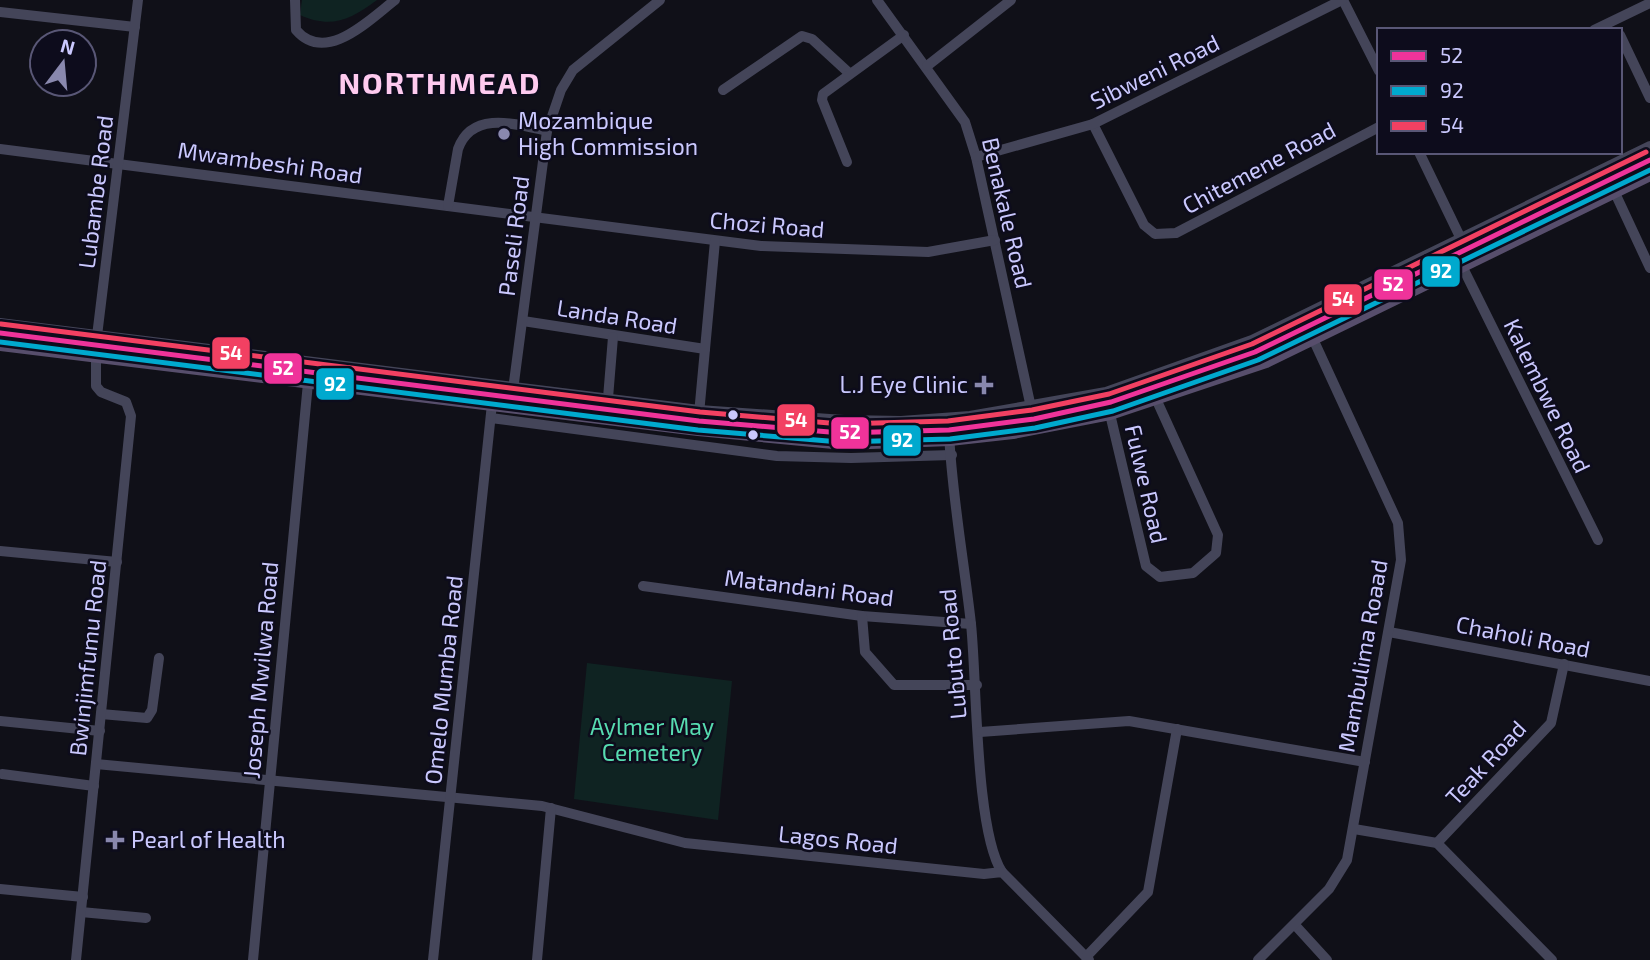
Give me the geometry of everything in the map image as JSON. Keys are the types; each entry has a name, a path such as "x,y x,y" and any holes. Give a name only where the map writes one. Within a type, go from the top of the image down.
{"main road":[{"path":"0,345 513,392 844,444 949,435 1013,433 1110,414 1157,401 1266,362 1463,268 1612,186 1650,160"},
{"path":"949,435 1033,413 1155,390 1255,352 1464,245 1612,186 1650,175"},
{"path":"0,333 96,352 308,383 492,404 699,420"}],"street":[{"name":"Lubambe Road","path":"94,381 97,333 138,0"},
{"path":"295,0 296,30 307,40 324,43 346,36 396,0"},
{"name":"Paseli Road","path":"513,392 547,131 561,90 573,70 660,0"},
{"name":"Benakale Road","path":"877,0 927,66 967,126 1033,413"},
{"path":"927,66 1011,0"},
{"path":"1343,0 1377,67"},
{"name":"Sibweni Road","path":"976,158 1093,124 1343,0"},
{"path":"1616,25 1650,3"},
{"path":"0,12 135,27"},
{"path":"848,162 822,100 826,90 904,35"},
{"path":"723,90 802,36 812,39 849,73"},
{"path":"1622,39 1650,99"},
{"path":"448,206 458,149 465,135 473,129 495,122 547,131"},
{"name":"Chitemene Road","path":"1093,124 1144,226 1155,234 1176,233 1377,128"},
{"path":"1420,154 1464,245 1650,146"},
{"name":"Mwambeshi Road","path":"0,149 536,216"},
{"path":"1612,186 1650,268"},
{"name":"Chozi Road","path":"536,216 715,241 830,250 946,251 995,240"},
{"path":"699,420 715,241"},
{"name":"Kalembwe Road","path":"1463,268 1598,540"},
{"name":"Landa Road","path":"523,321 613,337 705,349"},
{"path":"0,323 97,333 513,392"},
{"path":"608,398 613,337"},
{"name":"Mambulima Roaad","path":"1258,960 1336,881 1347,860 1401,560 1398,523 1314,341"},
{"name":"Bwinjimfumu Road","path":"76,960 131,410 126,402 100,392 94,381"},
{"name":"Joseph Mwilwa Road","path":"253,960 308,383"},
{"path":"588,402 608,398 699,420 786,418 901,421 1033,413"},
{"name":"Fulwe Road","path":"1110,414 1146,566 1160,577 1193,573 1216,553 1218,536 1157,401"},
{"name":"Omelo Mumba Road","path":"433,960 492,404"},
{"path":"491,418 777,456 850,458 951,455"},
{"name":"Lubuto Road","path":"949,435 971,624 990,840 1002,872"},
{"path":"0,551 117,562"},
{"name":"Matandani Road","path":"643,586 862,615 971,624"},
{"path":"862,615 865,652 894,685 977,685"},
{"name":"Chaholi Road","path":"1389,632 1650,681"},
{"path":"101,714 147,718 151,714 159,658"},
{"name":"Teak Road","path":"1437,843 1550,723 1563,664"},
{"path":"0,721 100,731"},
{"path":"979,732 1119,721 1365,762"},
{"path":"1002,872 1088,958 1148,892 1177,729"},
{"name":"Lagos Road","path":"96,764 551,808 690,843 984,874 1002,872"},
{"path":"2,775 94,786"},
{"path":"537,960 551,808"},
{"path":"1354,829 1437,843 1552,960"},
{"path":"0,889 83,897"},
{"path":"81,912 146,918"},
{"path":"1295,925 1328,960"}],"green space":[{"path":"302,0 377,0 358,13 331,22 300,15"},
{"name":"Aylmer May Cemetery","path":"587,663 732,681 718,820 574,799"}],"transit line":[{"name":"54","path":"1,324 700,412 841,424 948,421 1032,410 1109,394 1252,344 1646,152"},
{"name":"52","path":"0,333 699,421 841,433 949,430 1034,419 1111,402 1255,352 1650,160"},
{"name":"92","path":"0,342 698,430 840,442 950,439 1035,428 1113,411 1258,360 1650,170"}],"place":[{"name":"Mozambique High Commission","path":"504,134"},
{"name":"L.J Eye Clinic","path":"984,385"},
{"name":"Pearl of Health","path":"115,840"}],"district":[{"name":"NORTHMEAD","path":"440,84"}]}
